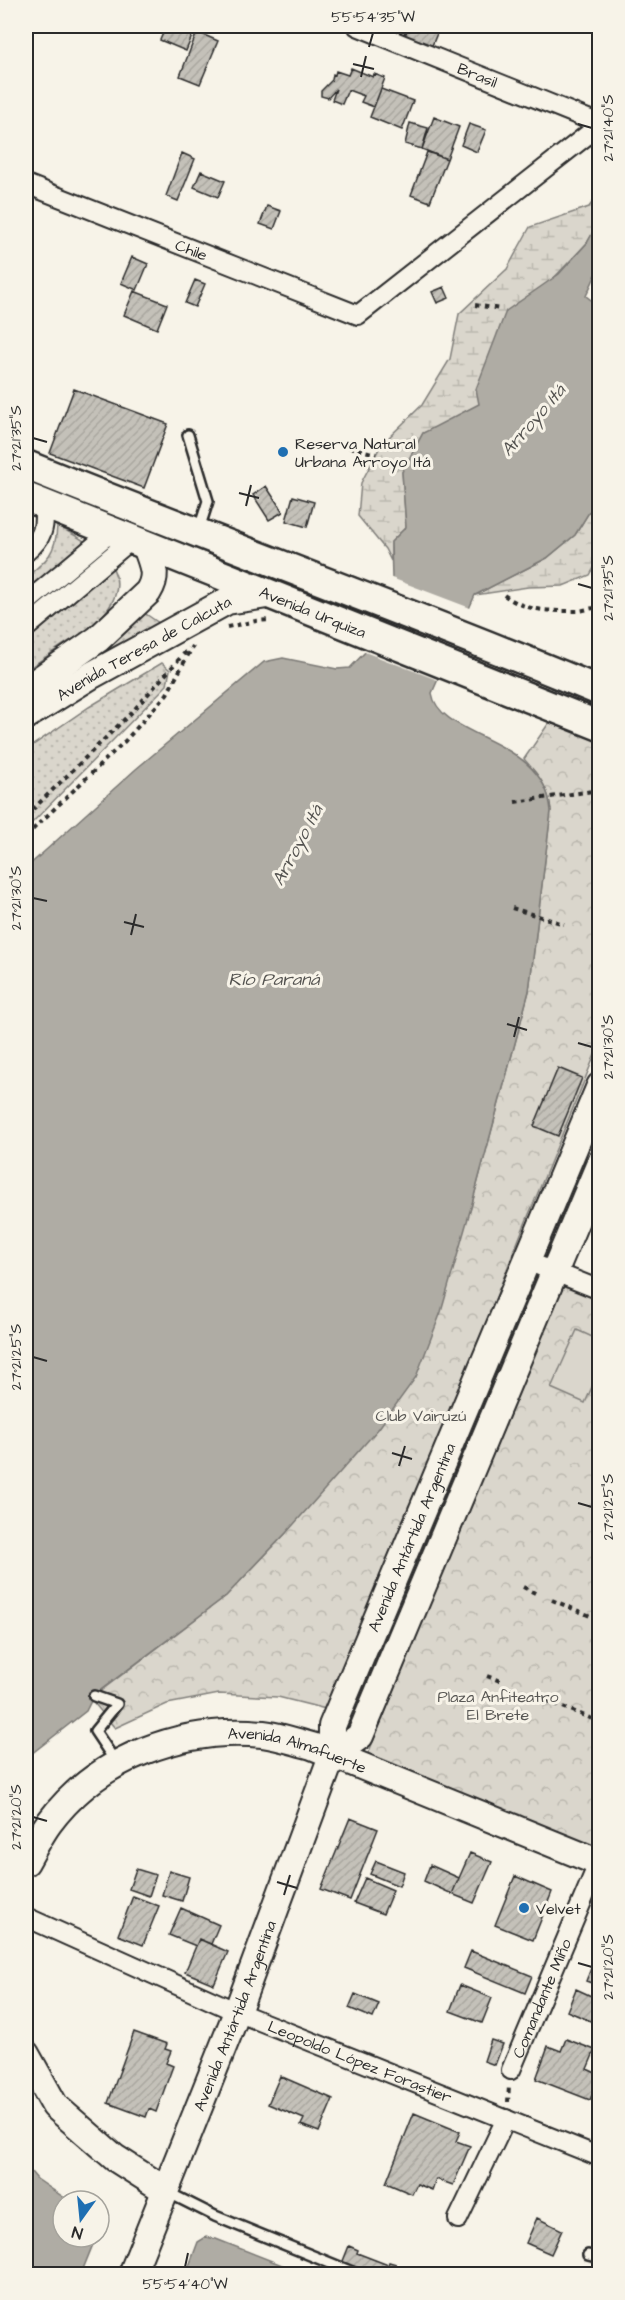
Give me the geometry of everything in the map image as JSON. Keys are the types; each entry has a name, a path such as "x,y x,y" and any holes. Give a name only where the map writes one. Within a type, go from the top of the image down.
{"main road":[{"name":"Avenida Urquiza","path":"26,465 197,534 478,641 600,691"},
{"name":"Avenida Urquiza","path":"34,501 130,540 272,608 350,627 600,726"},
{"name":"Avenida Teresa de Calcuta","path":"26,689 98,639 148,592 156,571 130,540"},
{"name":"Avenida Teresa de Calcuta","path":"26,716 92,675 227,601 272,608"},
{"name":"Avenida Antártida Argentina","path":"132,2274 237,2012 332,1756 332,1726 600,1086"},
{"name":"Avenida Antártida Argentina","path":"332,1756 360,1736 600,1163"},
{"name":"Avenida Almafuerte","path":"26,1862 49,1823 82,1788 117,1764 168,1742 216,1733 265,1734 312,1746 599,1862"},
{"path":"26,2054 55,2106 115,2158 165,2190"}],"street":[{"name":"Brasil","path":"357,26 600,124"},
{"name":"Chile","path":"26,184 358,315 600,124"},
{"path":"26,552 37,543 45,522 34,501"},
{"path":"26,603 130,540"},
{"path":"26,628 130,540"},
{"path":"527,1261 600,1290"},
{"name":"Comandante Miño","path":"511,2070 599,1862"},
{"name":"Leopoldo López Forastier","path":"26,1917 237,2012 600,2157"},
{"path":"458,2218 506,2119"}],"lane":[{"path":"188,435 208,501 197,534"},
{"path":"94,1695 117,1704 95,1731 117,1764"},
{"path":"165,2190 215,2216 357,2274"},
{"path":"588,2255 600,2258"}],"path":[{"path":"475,305 500,309"},
{"path":"349,447 376,454"},
{"path":"504,595 525,608 537,610 578,611 591,607 600,608"},
{"path":"220,630 256,621 272,608"},
{"path":"26,816 133,711 195,640 167,694 126,741 26,836"},
{"path":"515,802 600,790"},
{"path":"512,908 564,924"},
{"path":"523,1587 537,1594"},
{"path":"552,1600 600,1620"},
{"path":"487,1676 500,1681"},
{"path":"513,1687 600,1722"},
{"path":"506,2119 511,2070"}],"green space":[{"path":"599,193 599,223 587,243 552,280 479,404 455,425 423,433 402,472 406,527 391,542 391,561 385,549 358,516 361,483 381,445 422,405 450,359 459,314 507,269 530,227 589,207"},
{"path":"26,471 335,598 330,607 26,488"},
{"path":"599,496 599,559 590,575 563,586 528,587 475,595 547,558 575,535"},
{"path":"57,526 92,546 105,557 113,569 117,583 115,597 105,613 88,630 26,670 26,577 49,556 55,544"},
{"path":"140,610 159,623 157,634 26,698"},
{"path":"162,663 170,670 167,685 26,829 26,750 89,707"},
{"name":"Club Vairuzú","path":"551,720 599,742 599,1045 520,1236 436,1450 326,1709 278,1697 219,1694 167,1704 115,1728 94,1703 94,1696 226,1596 286,1533 470,1211 529,991 551,811 542,783 524,759"},
{"name":"Plaza Anfiteatro El Brete","path":"564,1279 599,1294 600,1846 596,1856 365,1761"},
{"path":"577,1330 599,1340 599,1371 585,1403 551,1388"}],"water":[{"name":"Río Paraná","path":"599,221 599,268 586,296 599,306 599,496 575,535 547,558 475,595 432,693 439,708 453,721 513,753 531,768 544,786 551,811 529,991 441,1312 416,1377 379,1428 286,1533 226,1596 94,1695 86,1711 26,1758 26,868 136,769 264,662 283,658 337,669 350,668 368,649 392,578 391,542 406,527 402,472 423,433 479,404 476,389 506,311 559,274 587,243"},
{"path":"26,2166 37,2179 52,2189 51,2249 91,2249 81,2274 26,2274"},
{"path":"206,2237 305,2274 186,2274 198,2242"}],"pier":[{"path":"389,577 473,609 440,681 362,651"}],"building":[{"path":"166,26 196,26 186,51 160,40"},
{"path":"385,26 407,26 401,42 382,34"},
{"path":"409,26 440,26 431,48 404,38"},
{"path":"197,32 218,41 200,84 180,76"},
{"path":"351,68 373,77 374,74 385,78 374,107 361,102 364,96 348,90 342,104 332,100 336,89 328,98 321,96 321,91 332,80 336,71 348,75"},
{"path":"381,89 413,101 402,130 370,117"},
{"path":"434,117 459,127 447,159 422,149"},
{"path":"410,123 428,128 422,149 405,144"},
{"path":"469,124 486,130 477,152 461,145"},
{"path":"427,152 447,159 430,202 411,195"},
{"path":"182,153 195,159 178,201 166,196"},
{"path":"201,171 225,181 218,197 194,187"},
{"path":"267,206 281,211 274,229 260,224"},
{"path":"132,257 148,264 137,290 121,283"},
{"path":"195,280 205,284 195,307 185,303"},
{"path":"444,287 449,298 437,303 432,292"},
{"path":"134,291 167,304 157,329 124,315"},
{"path":"74,389 168,424 144,488 50,453"},
{"path":"266,486 283,512 269,520 253,495"},
{"path":"293,496 314,502 307,527 286,521"},
{"path":"558,1068 582,1078 558,1136 534,1126"},
{"path":"350,1818 378,1829 350,1900 321,1889"},
{"path":"470,1853 492,1862 474,1903 452,1894"},
{"path":"376,1861 404,1872 399,1886 370,1874"},
{"path":"430,1865 459,1878 452,1894 424,1881"},
{"path":"136,1869 156,1875 149,1896 129,1889"},
{"path":"169,1871 189,1877 182,1901 162,1895"},
{"name":"Velvet","path":"515,1876 552,1892 533,1940 495,1925"},
{"path":"365,1878 393,1890 383,1914 354,1903"},
{"path":"133,1896 159,1906 143,1945 118,1935"},
{"path":"181,1908 219,1925 211,1944 199,1939 196,1946 169,1935"},
{"path":"199,1939 228,1952 214,1984 185,1972"},
{"path":"600,1946 600,1986 586,1981"},
{"path":"471,1951 532,1976 525,1993 464,1968"},
{"path":"460,1985 492,1998 482,2023 450,2011"},
{"path":"576,1989 600,2000 600,2025 567,2011"},
{"path":"355,1994 379,2004 373,2018 349,2008"},
{"path":"134,2032 167,2044 165,2049 171,2051 166,2063 173,2066 156,2112 149,2109 146,2117 108,2103"},
{"path":"566,2039 595,2050 587,2069 600,2075 590,2100 536,2079 548,2046 561,2051"},
{"path":"491,2040 503,2044 495,2065 484,2061"},
{"path":"280,2076 333,2099 319,2132 301,2125 304,2119 268,2104"},
{"path":"414,2113 460,2132 456,2141 470,2146 453,2185 436,2179 432,2190 417,2184 412,2194 386,2183"},
{"path":"537,2218 562,2230 551,2254 526,2243"},
{"path":"349,2246 358,2250 357,2253 388,2265 389,2262 396,2264 392,2274 364,2274 341,2266"}],"place":[{"name":"Reserva Natural Urbana Arroyo Itá","path":"283,452"},
{"name":"Velvet","path":"524,1908"}],"water label":[{"name":"Arroyo Itá","path":"533,420"},
{"name":"Arroyo Itá","path":"297,845"}]}
